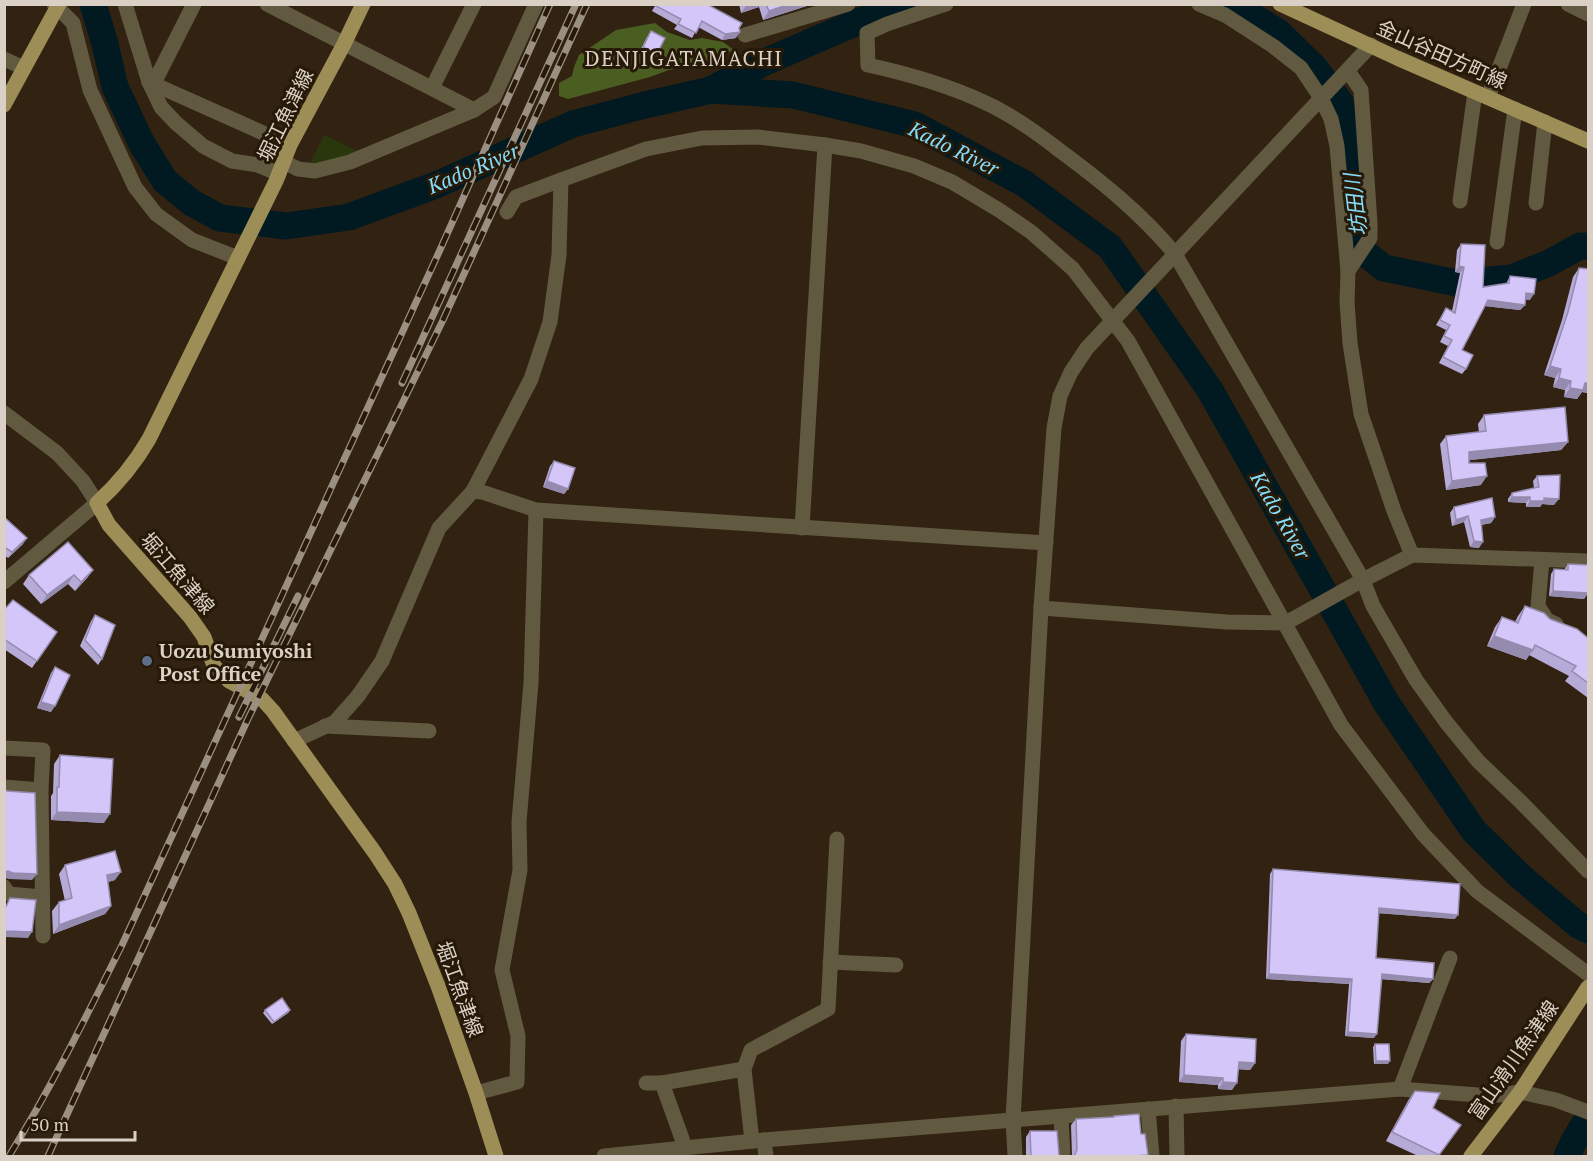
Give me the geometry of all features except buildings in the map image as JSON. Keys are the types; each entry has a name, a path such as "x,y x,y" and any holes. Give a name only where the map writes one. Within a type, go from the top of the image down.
{"main road":[{"name":"堀江魚津線","path":"363,4 290,146 149,439 136,462 97,503 109,525 190,616 204,637 214,666 229,681 262,699 375,853 395,884 438,986 496,1156"},
{"name":"金山谷田方町線","path":"1280,4 1300,9 1371,45 1588,141"},
{"path":"4,105 57,5"},
{"name":"富山滑川魚津線","path":"1471,1156 1520,1092 1588,987"}],"street":[{"path":"125,4 148,82 161,107 203,146 232,161 258,165 279,173 298,168 315,171 350,162 474,110 494,97 536,4"},
{"path":"148,82 157,77 194,4"},
{"path":"267,4 474,110"},
{"path":"432,88 474,4"},
{"path":"745,35 848,4"},
{"path":"946,4 867,33 868,65 931,81 986,103 1026,125 1124,200 1158,233 1173,255 1416,680 1478,761 1588,871"},
{"path":"1200,4 1225,15 1273,46 1301,68 1323,96 1337,146 1348,271 1347,302 1350,342 1361,414 1412,555"},
{"path":"1460,201 1482,95 1524,4"},
{"path":"1568,4 1588,14"},
{"path":"57,5 73,22 90,90 135,187 156,214 192,240 238,258"},
{"path":"1015,1156 1013,1120 1041,608 1054,428 1060,396 1071,372 1087,348 1371,45"},
{"path":"4,59 24,68"},
{"path":"1345,74 1360,90 1370,223 1370,238 1348,271"},
{"path":"148,82 290,146"},
{"path":"1497,242 1515,109"},
{"path":"1536,203 1545,122"},
{"path":"507,212 516,197 645,148 702,138 758,137 861,151 914,166 952,182 1031,232 1072,269 1115,318 1288,621 1341,725 1423,834 1477,891 1588,974"},
{"path":"802,528 825,145"},
{"path":"294,741 335,722 358,696 382,661 439,528 473,491 531,379 550,322 559,255 561,180"},
{"path":"4,413 57,453 83,481 97,503 7,576"},
{"path":"473,491 536,510 1046,543"},
{"path":"476,1093 517,1082 518,1036 502,970 520,870 519,822 531,683 536,510"},
{"path":"1041,608 1227,622 1288,621 1412,555 1588,561"},
{"path":"1542,560 1538,606 1547,620 1567,628"},
{"path":"325,726 429,731"},
{"path":"4,748 43,750 42,936"},
{"path":"4,787 41,789"},
{"path":"766,1156 758,1141 744,1069 752,1050 828,1009 837,839"},
{"path":"4,887 9,894 42,897"},
{"path":"1400,1089 1450,958"},
{"path":"830,962 896,965"},
{"path":"646,1083 662,1083 744,1069"},
{"path":"662,1083 685,1148"},
{"path":"603,1156 758,1141 1400,1089 1491,1096 1520,1092 1556,1100 1588,1112"},
{"path":"1176,1106 1177,1156"},
{"path":"1148,1109 1152,1156"},
{"path":"1061,1117 1063,1156"}],"green space":[{"path":"655,23 667,32 690,40 702,38 723,42 734,50 704,63 669,70 568,99 559,96 559,83 572,76 579,55 616,30"},
{"path":"324,135 366,155 307,170"}],"waterway":[{"name":"Kado River","path":"93,4 115,87 142,144 165,181 192,203 220,218 286,226 349,217 436,185 573,124 711,90 793,95 915,125 1025,184 1110,247 1210,390 1387,704 1474,831 1521,877 1578,925 1588,930"},
{"name":"坊田川","path":"712,89 767,61 857,22 911,4"},
{"name":"坊田川","path":"1232,4 1278,32 1315,68 1340,102 1346,125 1355,231 1361,250 1384,268 1457,283 1511,278 1547,264 1580,246 1588,246"},
{"path":"1567,1156 1588,1118"}],"railway":[{"path":"9,1156 54,1078 122,945 550,4"},
{"path":"402,383 576,4"},
{"path":"48,1156 247,721 443,320 587,4"},
{"path":"239,717 298,596"}],"place":[{"name":"Uozu Sumiyoshi Post Office","path":"147,661"}],"district":[{"name":"DENJIGATAMACHI","path":"684,58"}]}
